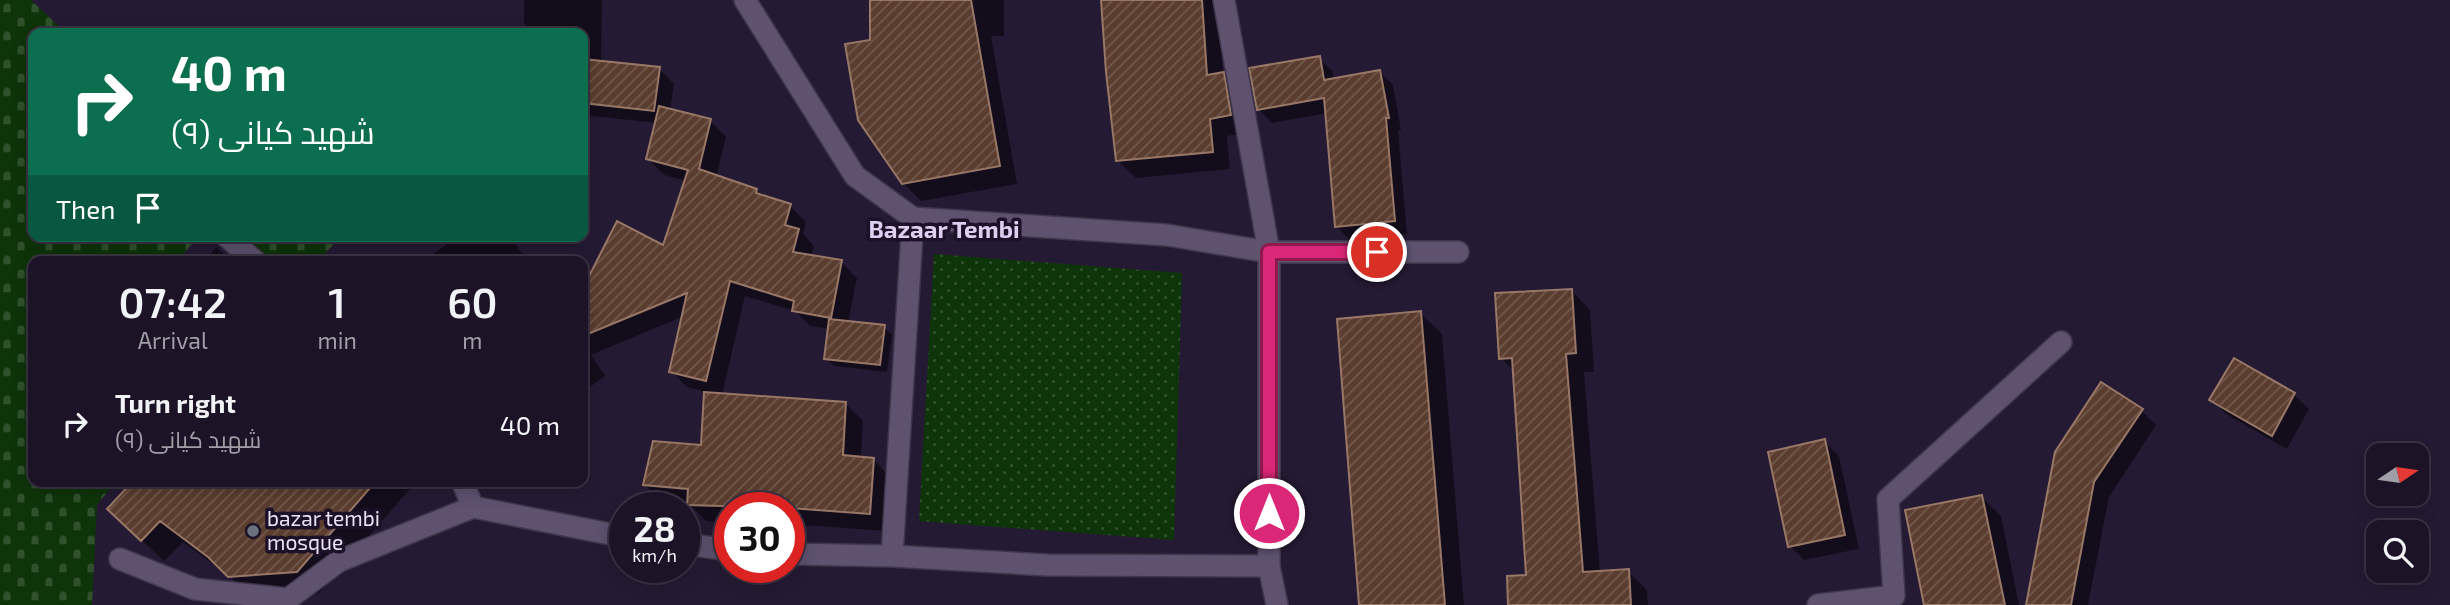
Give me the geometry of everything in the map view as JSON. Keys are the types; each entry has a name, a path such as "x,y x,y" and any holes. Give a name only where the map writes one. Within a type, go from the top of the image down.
{"street":[{"path":"745,0 855,176 913,218 1167,235 1269,252 1458,252"},
{"path":"1224,0 1269,252 1269,566 1278,605"},
{"path":"892,556 913,218"},
{"path":"233,242 249,256"},
{"path":"1818,605 1894,596 1888,499 2061,342"},
{"path":"464,487 473,508"},
{"path":"120,559 195,589 288,599 339,561 473,508 609,534"},
{"path":"805,554 892,556 1047,565 1269,566"}],"green space":[{"path":"0,0 31,0 61,28 28,28 28,242 194,242 181,256 28,256 28,487 111,487 97,505 92,605 0,605"},
{"path":"240,242 336,242 322,256 256,256"},
{"path":"934,254 1182,273 1174,540 919,521"}],"building":[{"path":"870,0 971,0 1000,166 902,184 858,120 845,44 870,40"},
{"path":"1101,0 1202,0 1207,75 1224,72 1231,115 1210,119 1213,152 1116,161"},
{"path":"1320,56 1324,80 1380,70 1389,118 1386,118 1395,221 1335,227 1324,98 1257,110 1249,68"},
{"path":"588,60 660,67 654,111 588,104"},
{"path":"659,106 711,119 699,169 757,189 756,193 791,204 785,225 799,229 793,252 842,260 831,318 792,311 794,301 730,281 706,381 669,372 687,293 588,334 588,278 617,221 663,245 688,170 646,159"},
{"path":"1572,289 1576,353 1566,354 1583,572 1629,569 1631,605 1508,605 1507,576 1526,575 1512,358 1499,359 1495,293"},
{"path":"1421,311 1445,605 1359,605 1337,319"},
{"path":"829,319 885,325 880,365 824,359"},
{"path":"2234,358 2295,393 2272,436 2209,400"},
{"path":"2101,382 2143,409 2094,482 2071,605 2026,605 2055,452"},
{"path":"704,392 846,402 843,455 874,458 870,514 805,509 805,492 714,492 714,506 700,505 700,492 643,485 653,441 701,445"},
{"path":"1825,439 1845,535 1788,547 1768,452"},
{"name":"bazar tembi mosque","path":"127,487 371,487 297,572 228,577 208,557 160,521 141,541 107,509"},
{"path":"1982,495 2005,605 1924,605 1905,510"}],"place":[{"name":"bazar tembi mosque","path":"253,531"}],"district":[{"name":"Bazaar Tembi","path":"944,230"}],"route":[{"path":"1269,513 1269,252 1377,252"}]}
